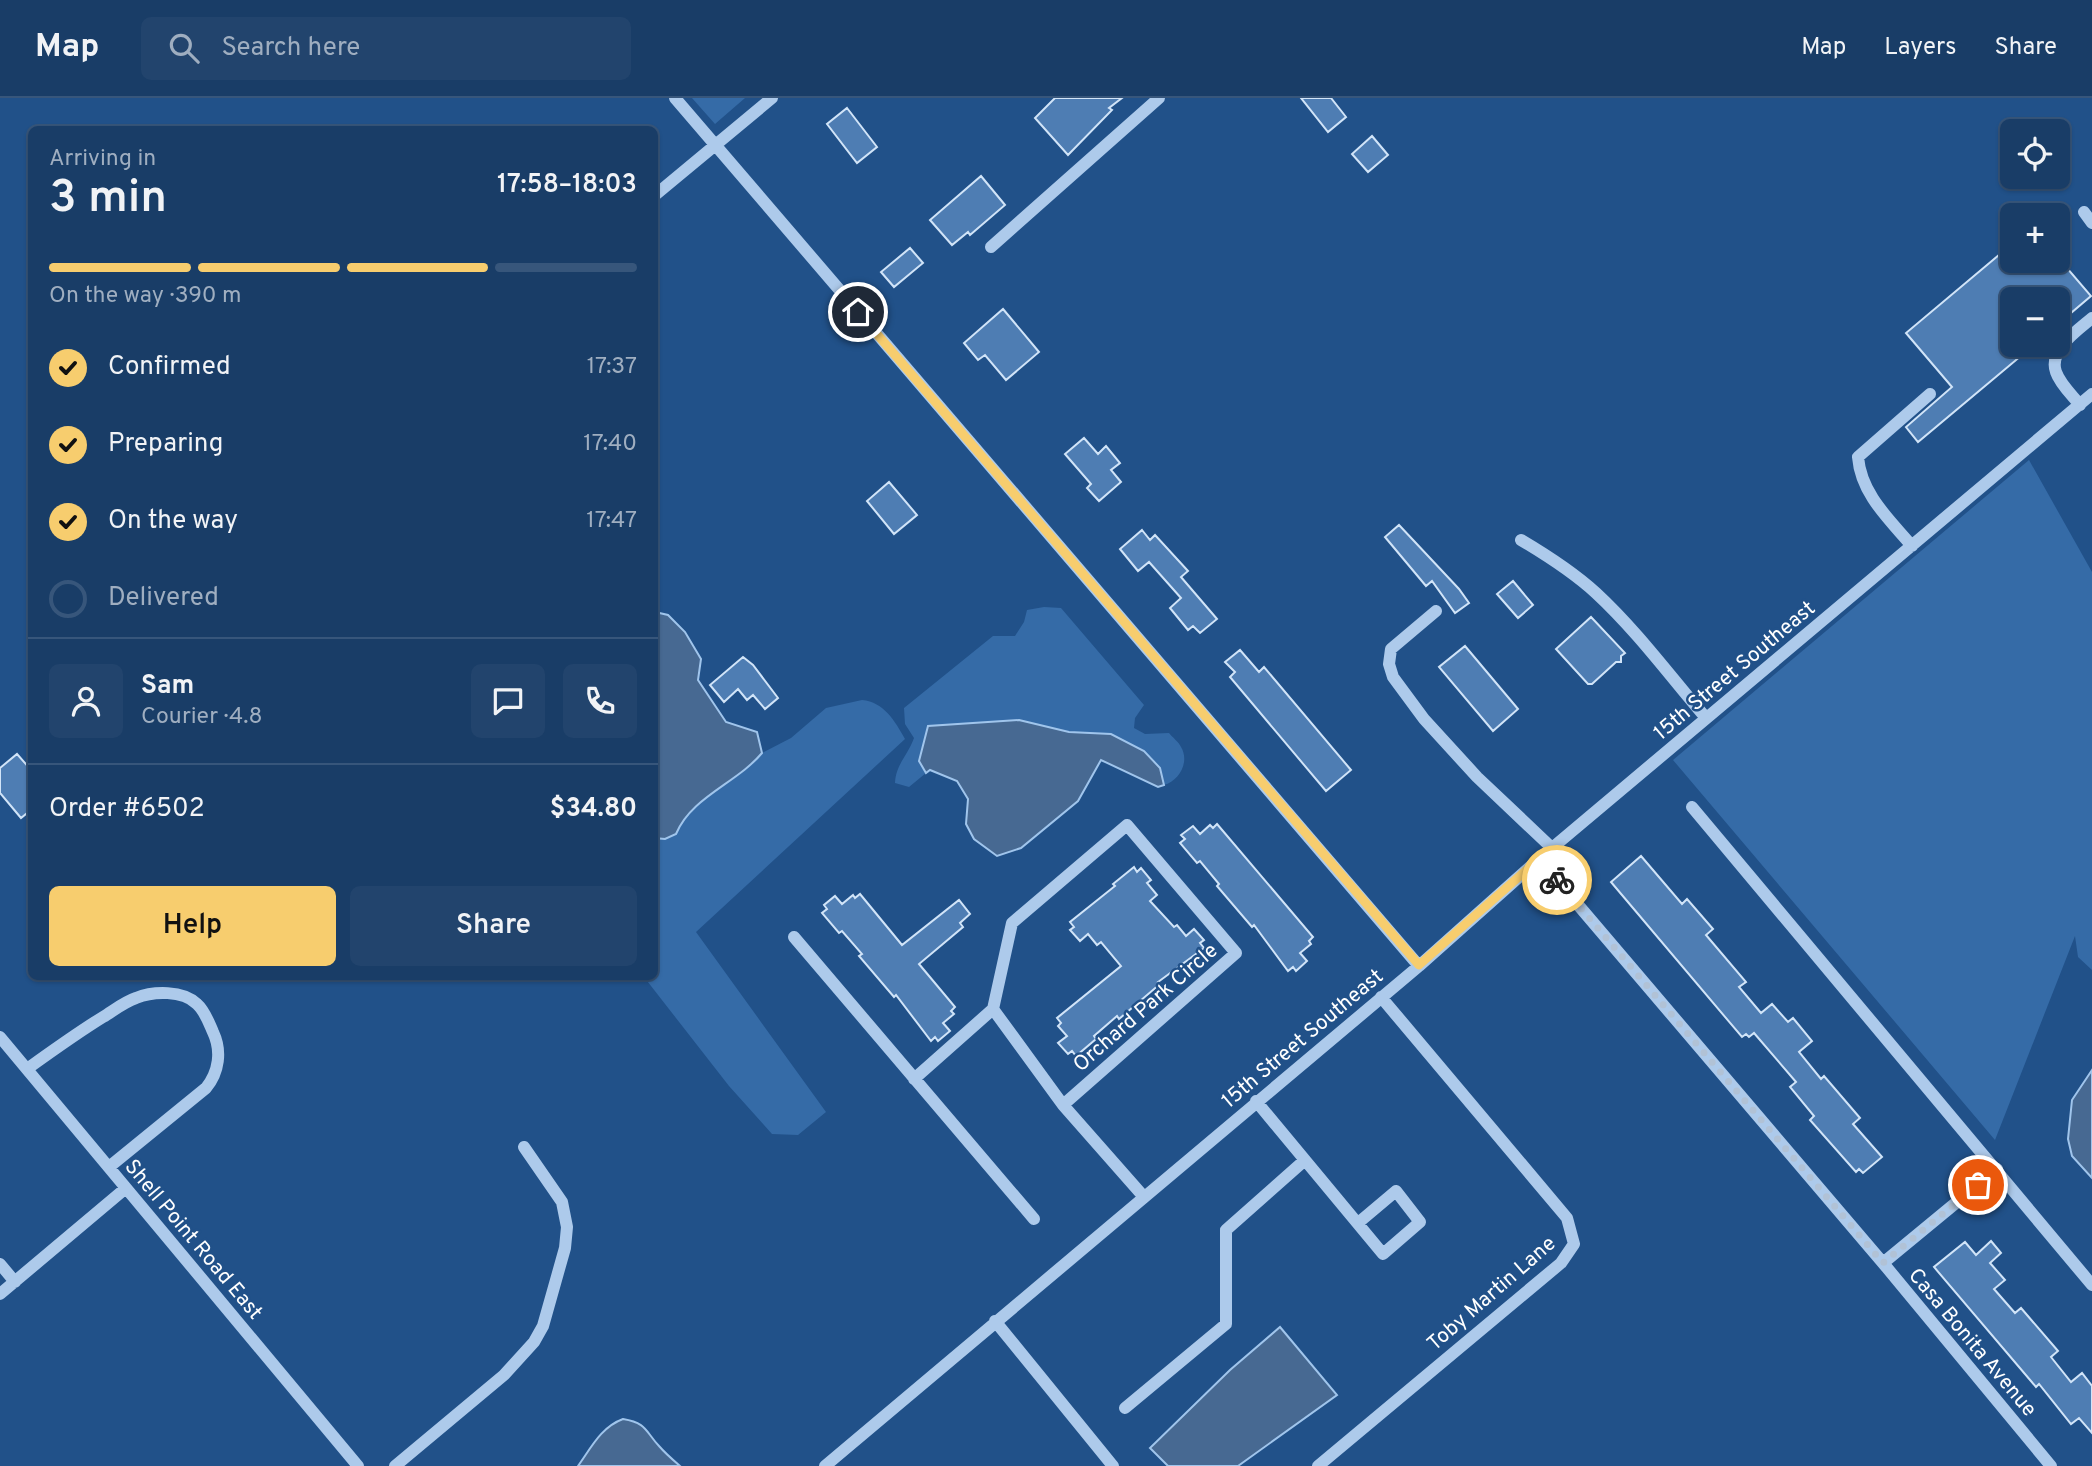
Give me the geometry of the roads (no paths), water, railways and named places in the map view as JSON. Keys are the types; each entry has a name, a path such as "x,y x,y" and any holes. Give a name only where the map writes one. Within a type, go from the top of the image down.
{"street":[{"path":"675,98 1419,965"},
{"path":"658,193 772,98"},
{"path":"990,247 1159,98"},
{"path":"2080,405 2055,372 2055,360 2063,344 2092,318"},
{"path":"1912,546 1871,499 1859,473 1858,457 1930,394"},
{"name":"15th Street Southeast","path":"825,1466 1419,965 1552,848 2092,394"},
{"path":"1521,540 1560,564 1613,609 1706,718"},
{"path":"1436,611 1391,649 1388,664 1393,677 1424,719 1477,777 1552,848"},
{"path":"1692,807 2092,1284"},
{"name":"Orchard Park Circle","path":"993,1009 1012,923 1127,825 1236,953 1063,1105"},
{"name":"Casa Bonita Avenue","path":"1539,859 1883,1263 2051,1466"},
{"path":"794,937 1034,1219"},
{"path":"27,1069 66,1040 136,998 157,992 180,995 196,1002 215,1036 219,1059 214,1079 108,1167"},
{"name":"Toby Martin Lane","path":"1318,1466 1560,1263 1574,1244 1567,1218 1381,997"},
{"path":"915,1079 993,1009 1063,1105 1144,1197"},
{"name":"Shell Point Road East","path":"0,1037 358,1466"},
{"path":"1256,1101 1383,1254 1420,1222 1396,1191 1358,1223"},
{"path":"395,1466 504,1375 534,1342 543,1326 562,1259 567,1227 562,1202 524,1147"},
{"path":"1125,1408 1226,1324 1226,1230 1305,1160"},
{"path":"1883,1263 1997,1169"},
{"path":"0,1294 126,1188"},
{"path":"0,1264 15,1282"},
{"path":"995,1321 1113,1466"}]}
